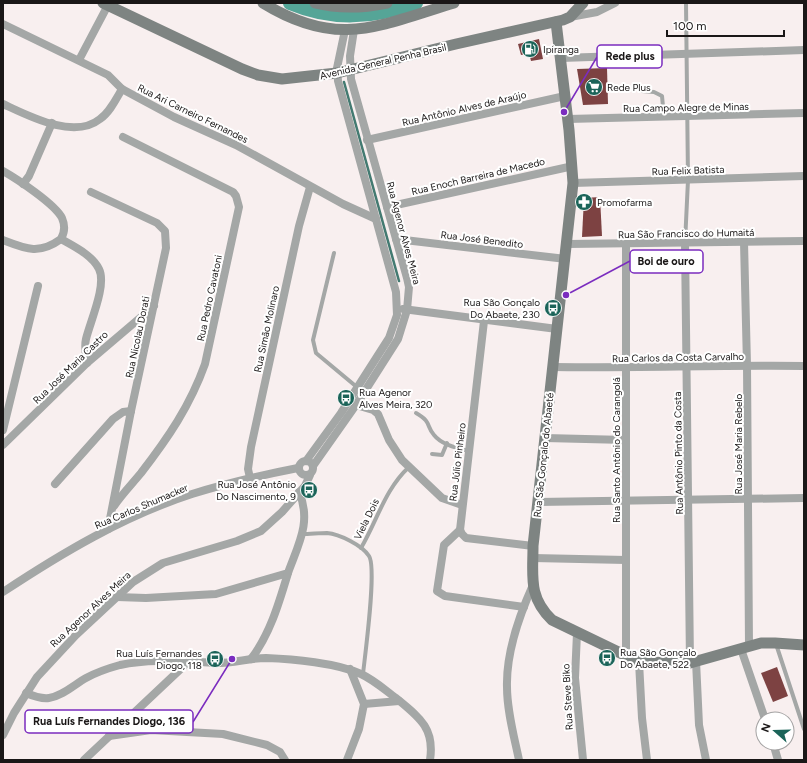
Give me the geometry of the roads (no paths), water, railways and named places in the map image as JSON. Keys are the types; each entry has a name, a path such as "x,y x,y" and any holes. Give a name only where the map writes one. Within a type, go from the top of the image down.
{"street":[{"path":"263,3 300,22 350,30 382,26 454,3"},
{"path":"315,3 328,7 346,8 387,3"},
{"path":"556,22 573,3"},
{"name":"Avenida General Penha Brasil","path":"106,4 173,37 258,74 282,79 337,74 556,22 570,17 583,3"},
{"path":"570,17 597,12 615,3"},
{"path":"80,60 106,4"},
{"name":"Rua São Gonçalo do Abaeté","path":"556,22 573,166 573,183 568,244 533,546 533,585 538,603 547,616 560,625 639,662 693,662 745,647 775,643 804,645"},
{"name":"Rua Ari Carneiro Fernandes","path":"3,24 80,60 108,75 122,89 174,117 236,145 353,210 376,219"},
{"path":"310,463 389,338 394,326 397,309 396,292 337,74 350,30"},
{"name":"Rua Agenor Alves Meira","path":"310,463 356,405 398,339 408,310 409,287 367,140 350,70 350,30"},
{"path":"561,58 804,50"},
{"path":"3,104 52,123 72,128 93,123 105,115 122,89"},
{"name":"Rua Antônio Alves de Araújo","path":"367,140 565,96"},
{"name":"Rua Campo Alegre de Minas","path":"568,119 687,118 804,113"},
{"path":"23,184 52,123"},
{"name":"Rua Pedro Cavatoni","path":"114,506 170,434 197,386 205,364 239,207 236,196 233,192 123,137"},
{"name":"Rua Enoch Barreira de Macedo","path":"387,207 573,166"},
{"path":"3,171 23,184 59,213 64,227 61,239 53,245 38,250 30,249 3,240"},
{"name":"Rua Felix Batista","path":"573,183 804,176"},
{"name":"Rua Simão Molinaro","path":"250,478 248,469 250,447 299,226 310,187"},
{"name":"Rua Nicolau Dorati","path":"91,192 162,226 165,230 166,248 131,410 114,506 108,530"},
{"name":"Rua José Benedito","path":"396,238 566,259"},
{"path":"61,239 83,252 91,259 101,276 100,289 86,340 87,363"},
{"name":"Rua São Francisco do Humaitá","path":"568,244 804,241"},
{"name":"Rua José Maria Rebelo","path":"744,242 748,498 745,647 763,711"},
{"name":"Rua Antônio Pinto da Costa","path":"685,243 688,498 693,662 699,725 706,760"},
{"name":"Rua Santo Antônio do Carangolá","path":"626,244 626,655"},
{"path":"3,430 38,286"},
{"path":"396,292 409,287"},
{"name":"Rua José Maria Castro","path":"3,445 87,363 154,306"},
{"path":"397,309 557,329"},
{"name":"Rua Júlio Pinheiro","path":"460,530 484,321"},
{"name":"Rua Carlos da Costa Carvalho","path":"553,367 626,368 747,365 804,366"},
{"path":"356,405 373,410 378,414 394,450 409,467 442,498 462,505"},
{"path":"55,484 113,419 123,412 131,410"},
{"path":"545,438 626,440"},
{"path":"300,463 310,463 313,471 307,475 299,472 298,468 300,463"},
{"name":"Rua Carlos Shumacker","path":"3,592 84,542 108,530 192,494 250,478 298,468"},
{"name":"Rua Agenor Alves Meira","path":"3,735 26,693 46,666 117,597 144,574 164,563 237,542 261,531 282,512 307,483 307,475"},
{"path":"251,659 268,632 302,534 306,512 300,490"},
{"path":"538,502 688,498 804,498"},
{"path":"524,607 445,596 437,591 444,545 460,530 466,538 533,546"},
{"path":"533,558 626,560"},
{"path":"117,597 146,598 216,594 288,573"},
{"path":"519,760 507,687 511,652 524,607 533,585"},
{"name":"Rua Steve Biko","path":"577,633 575,678 583,760"},
{"path":"26,693 43,698 51,698 58,696 87,677 121,665 133,663 218,662 251,659 328,664 350,669 363,675 399,701 419,718 426,727 432,747 430,760"},
{"path":"84,760 188,662"},
{"path":"639,662 642,718 647,760"},
{"path":"347,760 359,729 364,704 350,669"},
{"path":"364,704 399,701"},
{"path":"109,736 151,730 223,734 267,745 280,752 285,760"}],"lane":[{"path":"685,243 688,180 686,3"},
{"path":"642,91 654,92 662,96 664,118"},
{"path":"334,253 313,340 313,347 316,353 358,388"},
{"path":"416,413 427,421 434,435 447,443 470,451"},
{"path":"432,454 442,455 447,443"},
{"name":"Viela Dois","path":"302,534 332,534 361,548 373,528 385,499 399,477 409,467"},
{"path":"361,548 370,558 372,566 363,675"},
{"path":"775,643 804,729"}],"waterway":[{"path":"290,3 306,9 337,15 384,12 416,3"},
{"path":"344,82 399,281"}],"place":[{"name":"Ipiranga","path":"530,49"},
{"name":"Rede Plus","path":"594,87"},
{"name":"Rede plus","path":"564,112"},
{"name":"Promofarma","path":"584,202"},
{"name":"Boi de ouro","path":"566,295"},
{"name":"Rua São Gonçalo Do Abaete, 230","path":"553,308"},
{"name":"Rua Agenor Alves Meira, 320","path":"346,398"},
{"name":"Rua José Antônio Do Nascimento, 9","path":"309,490"},
{"name":"Rua São Gonçalo Do Abaete, 522","path":"607,658"},
{"name":"Rua Luís Fernandes Diogo, 118","path":"215,659"},
{"name":"Rua Luís Fernandes Diogo, 136","path":"232,659"}]}
